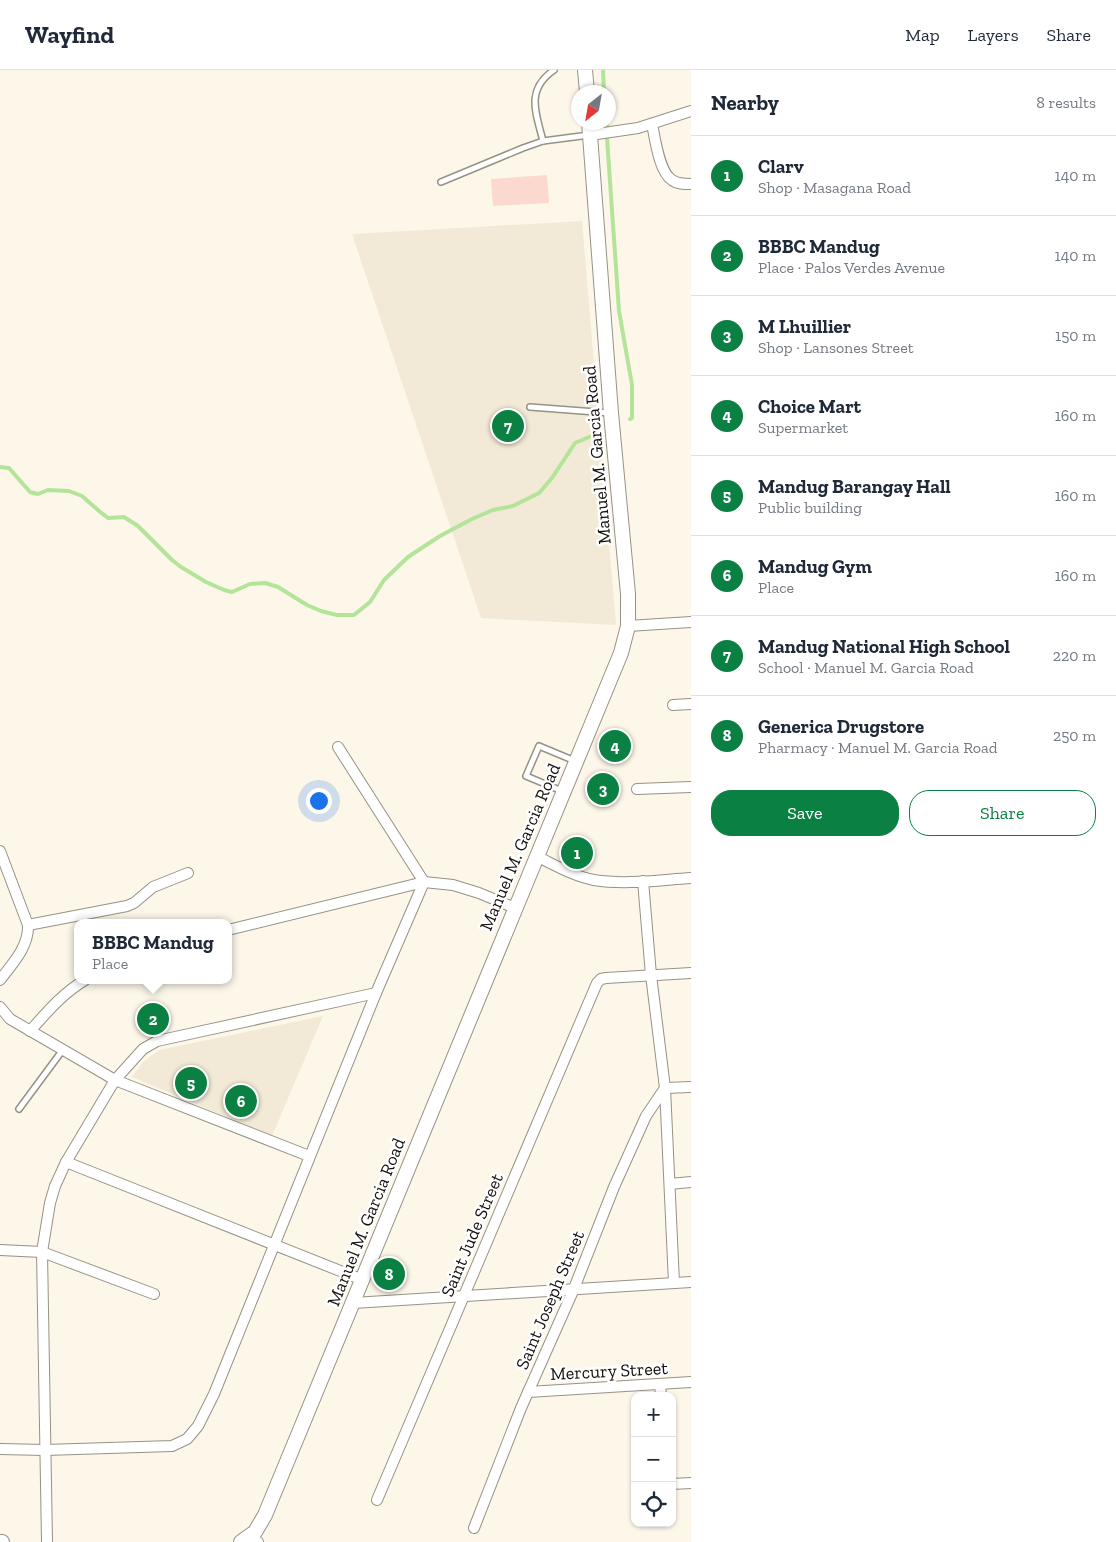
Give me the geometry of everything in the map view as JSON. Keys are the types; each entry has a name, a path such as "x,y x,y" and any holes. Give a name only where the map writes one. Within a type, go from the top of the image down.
{"main road":[{"path":"585,70 586,85"},
{"name":"Manuel M. Garcia Road","path":"249,1541 265,1515 363,1280 621,653 628,626 627,576 611,413 590,130"}],"street":[{"path":"606,130 623,131 691,111"},
{"path":"652,124 666,176 678,183 691,184"},
{"path":"628,626 691,622"},
{"path":"674,705 691,704"},
{"path":"338,747 424,882"},
{"path":"637,789 691,787"},
{"path":"0,851 28,925 24,947 0,980"},
{"path":"536,856 563,870 592,880 609,882 691,878"},
{"path":"28,925 127,906 134,903 153,887 188,873"},
{"path":"643,881 651,975 665,1088 674,1283"},
{"path":"0,1449 45,1450 172,1446 187,1439 198,1426 214,1394 309,1156 424,882"},
{"path":"232,929 424,882 453,885 479,893 515,908"},
{"path":"651,975 691,973"},
{"name":"Saint Jude Street","path":"377,1500 597,983 601,979 606,978 651,975"},
{"path":"30,1031 53,1005 78,984"},
{"path":"47,1542 42,1252 50,1203 55,1186 66,1162 115,1080 144,1049 157,1041 376,993"},
{"path":"0,1007 5,1019 30,1031 115,1080 309,1156"},
{"path":"665,1088 691,1087"},
{"name":"Saint Joseph Street","path":"474,1528 528,1392 573,1290 630,1150 646,1116 665,1088"},
{"path":"66,1162 363,1280"},
{"path":"670,1184 691,1182"},
{"path":"0,1250 42,1252 154,1294"},
{"path":"353,1302 691,1282"},
{"name":"Mercury Street","path":"528,1392 691,1382"},
{"path":"660,1384 661,1392"},
{"path":"676,1484 691,1483"}],"lane":[{"path":"543,141 534,106 536,91 542,79 554,70"},
{"path":"441,182 523,148 586,130"},
{"path":"530,407 611,413"},
{"path":"563,792 526,776 539,746 576,761"},
{"path":"20,1109 62,1051"}],"shaded area":[{"path":"547,175 549,203 493,206 491,179"},
{"path":"582,221 616,625 481,618 352,234"},
{"path":"323,1016 272,1136 132,1077 143,1062 159,1050"}],"waterway":[{"path":"603,70 604,85"},
{"path":"607,138 619,311 632,385 632,418 630,419"},
{"path":"0,467 9,468 30,492 38,494 48,490 69,491 82,496 108,518 124,517 138,526 181,567 224,590 232,592 250,584 265,583 278,587 307,605 321,611 337,615 354,615 370,602 384,580 408,557 440,536 472,519 493,510 513,506 539,493 552,478 575,443 594,435"}],"place":[{"name":"Mandug National High School","path":"508,426"},
{"name":"Choice Mart","path":"615,746"},
{"name":"M Lhuillier","path":"603,789"},
{"name":"Clarv","path":"577,853"},
{"name":"BBBC Mandug","path":"153,1019"},
{"name":"Mandug Barangay Hall","path":"191,1083"},
{"name":"Mandug Gym","path":"241,1101"},
{"name":"Generica Drugstore","path":"389,1274"}]}
